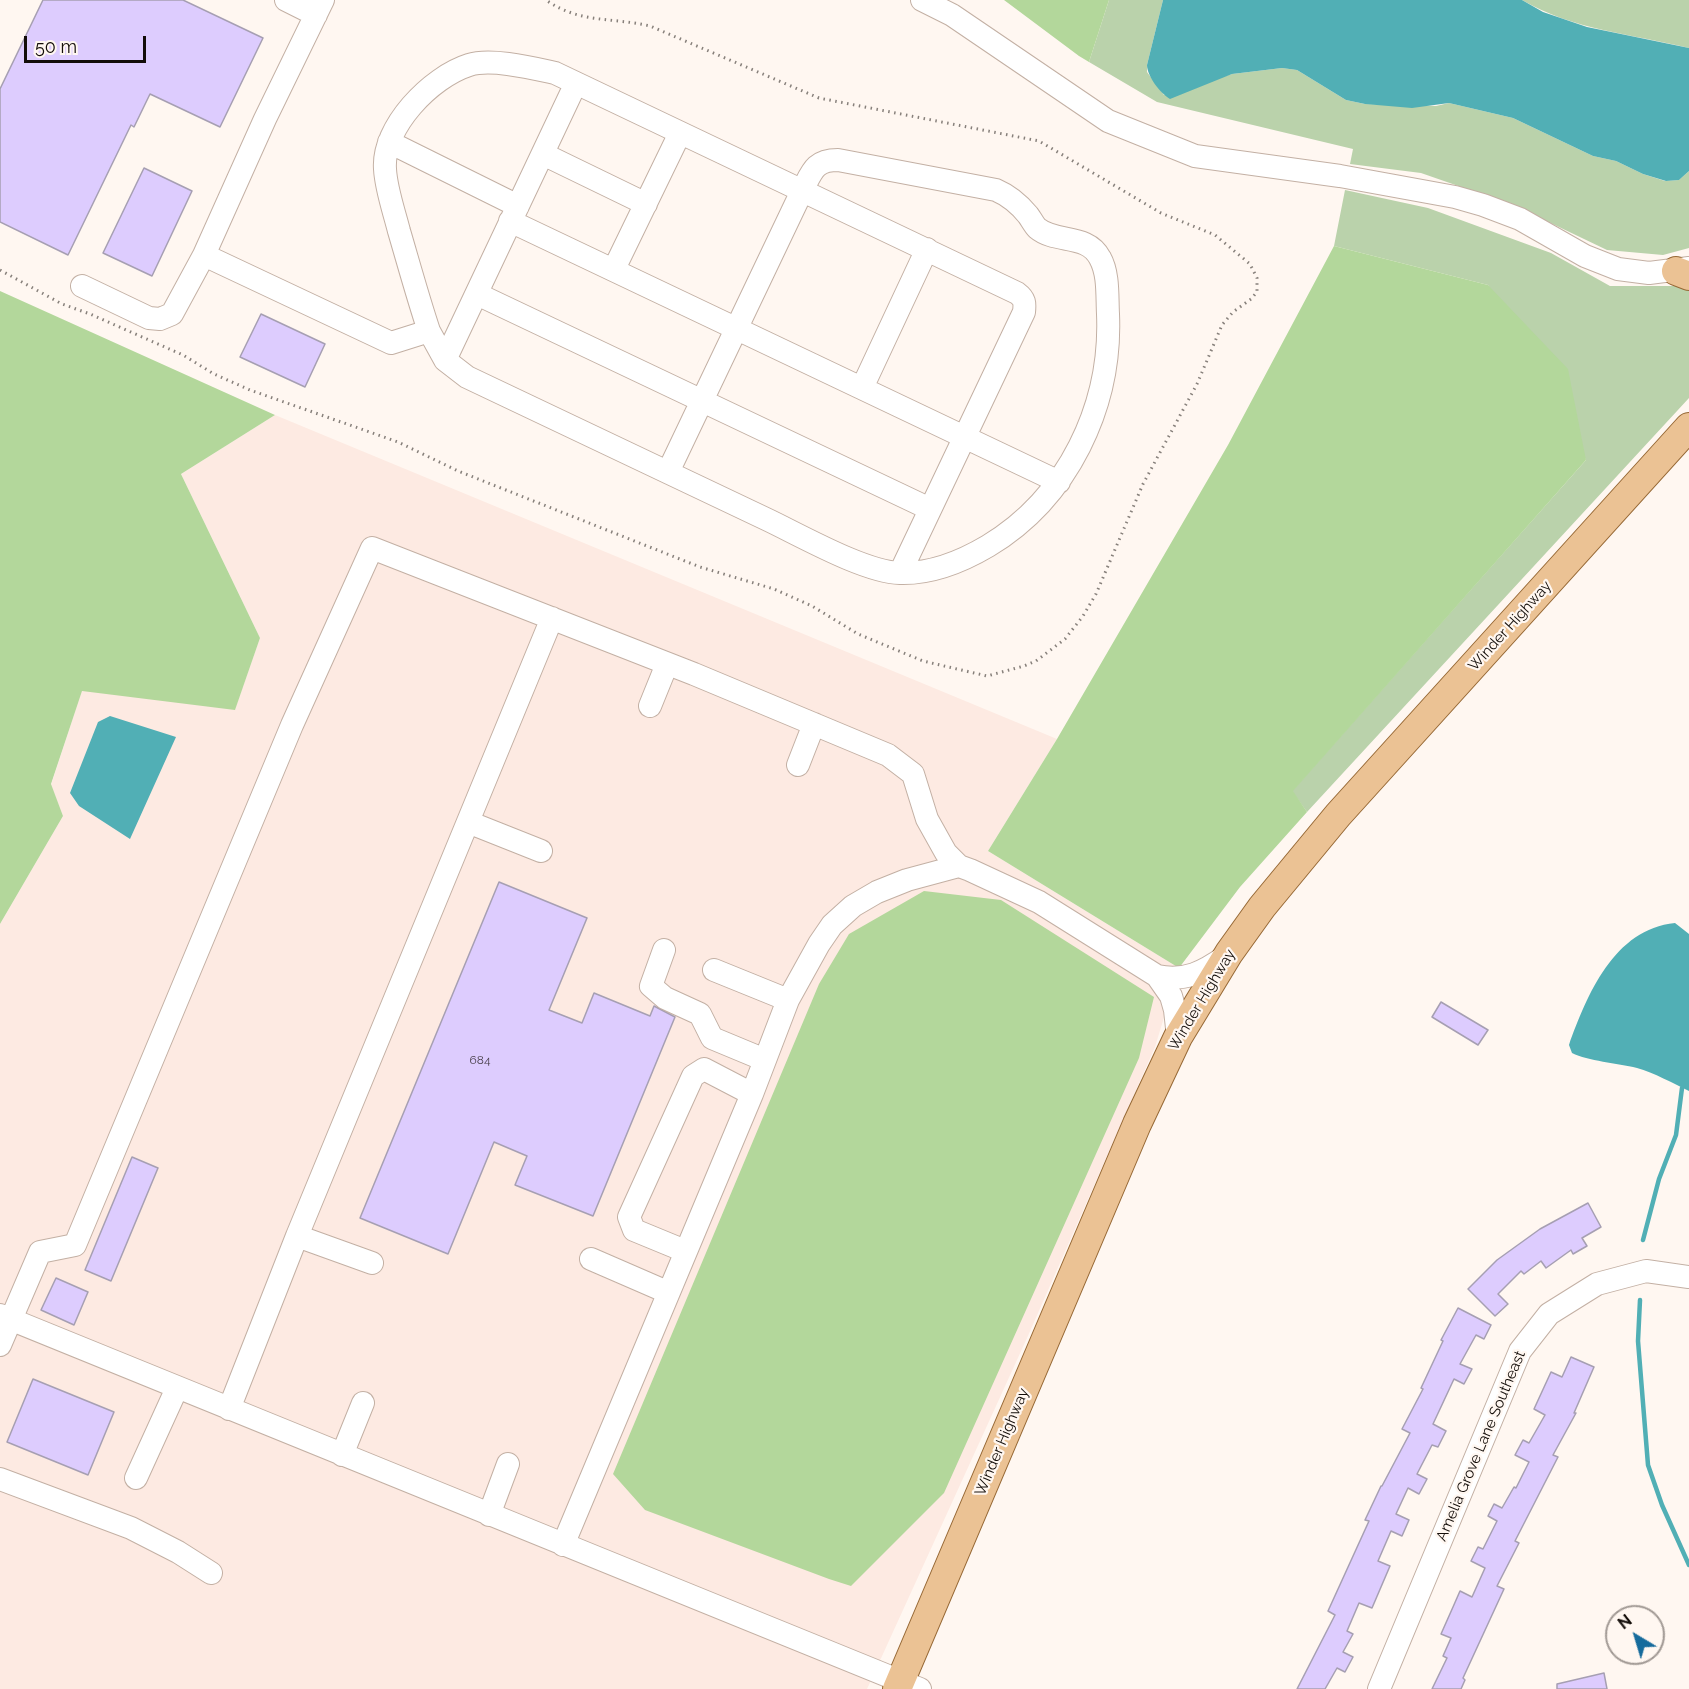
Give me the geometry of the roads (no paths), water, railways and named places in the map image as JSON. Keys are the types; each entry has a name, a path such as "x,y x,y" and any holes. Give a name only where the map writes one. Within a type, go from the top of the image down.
{"main road":[{"name":"Winder Highway","path":"906,1687 1128,1146 1178,1037 1229,953 1262,907 1338,814 1689,427"}],"street":[{"path":"82,286 149,318 160,319 172,314 204,255 265,119 320,7 286,0"},
{"path":"922,0 952,15 1108,121 1195,156 1340,176 1455,197 1520,219 1601,263 1633,272 1685,272"},
{"path":"668,472 802,191 815,166 827,160 838,160 996,190 1008,195 1019,205 1037,228 1089,245 1100,256 1105,271 1109,329 1107,361 1092,419 1079,448 1059,482 1023,521 999,539 944,568 900,573 855,561 467,377 445,360 429,331 393,210 385,168 389,142 401,117 447,76 471,64 501,64 555,73 802,191 927,249 1017,293 1025,302 1024,312 900,573"},
{"path":"445,360 576,83"},
{"path":"614,269 680,133"},
{"path":"389,142 614,269 1059,482"},
{"path":"543,154 646,204"},
{"path":"862,388 927,249"},
{"path":"204,255 391,343 429,331"},
{"path":"477,294 930,509"},
{"path":"0,1345 5,1317 40,1252 75,1245 292,725 372,548 667,664 888,755 913,774 927,819 946,853 959,866 1013,888 1039,902 1158,976 1167,988 1176,1010 1178,1037"},
{"path":"229,1409 297,1236 552,618"},
{"path":"650,706 667,664"},
{"path":"798,765 814,724"},
{"path":"468,822 541,851"},
{"path":"563,1545 752,1094 788,1000 819,944 832,925 853,906 877,892 907,880 959,866"},
{"path":"664,950 651,986 665,998 700,1014 712,1038 765,1060"},
{"path":"1158,976 1185,978 1198,974 1229,953"},
{"path":"714,970 788,1000"},
{"path":"685,1251 634,1230 629,1217 693,1076 704,1070 752,1094"},
{"path":"297,1236 372,1263"},
{"path":"591,1259 668,1292"},
{"name":"Amelia Grove Lane Southeast","path":"1379,1689 1520,1351 1549,1314 1597,1284 1646,1271 1689,1277"},
{"path":"5,1317 906,1687"},
{"path":"136,1478 177,1388"},
{"path":"342,1455 363,1403"},
{"path":"489,1515 508,1464"},
{"path":"0,1479 131,1528 178,1552 211,1573"}],"water":[{"path":"1163,0 1522,0 1543,12 1587,27 1689,48 1689,171 1679,180 1666,181 1643,174 1616,161 1593,156 1513,118 1449,103 1412,108 1346,100 1297,70 1282,68 1232,74 1170,99 1155,84 1147,65"},
{"path":"110,716 176,737 130,839 79,806 70,793 98,722"},
{"path":"1675,923 1689,934 1689,1091 1637,1068 1579,1056 1572,1053 1569,1045 1594,986 1619,951 1635,938 1654,928"}],"waterway":[{"path":"1643,1240 1659,1179 1676,1135 1682,1088"},
{"path":"1640,1300 1638,1341 1648,1465 1662,1505 1689,1565"}]}
